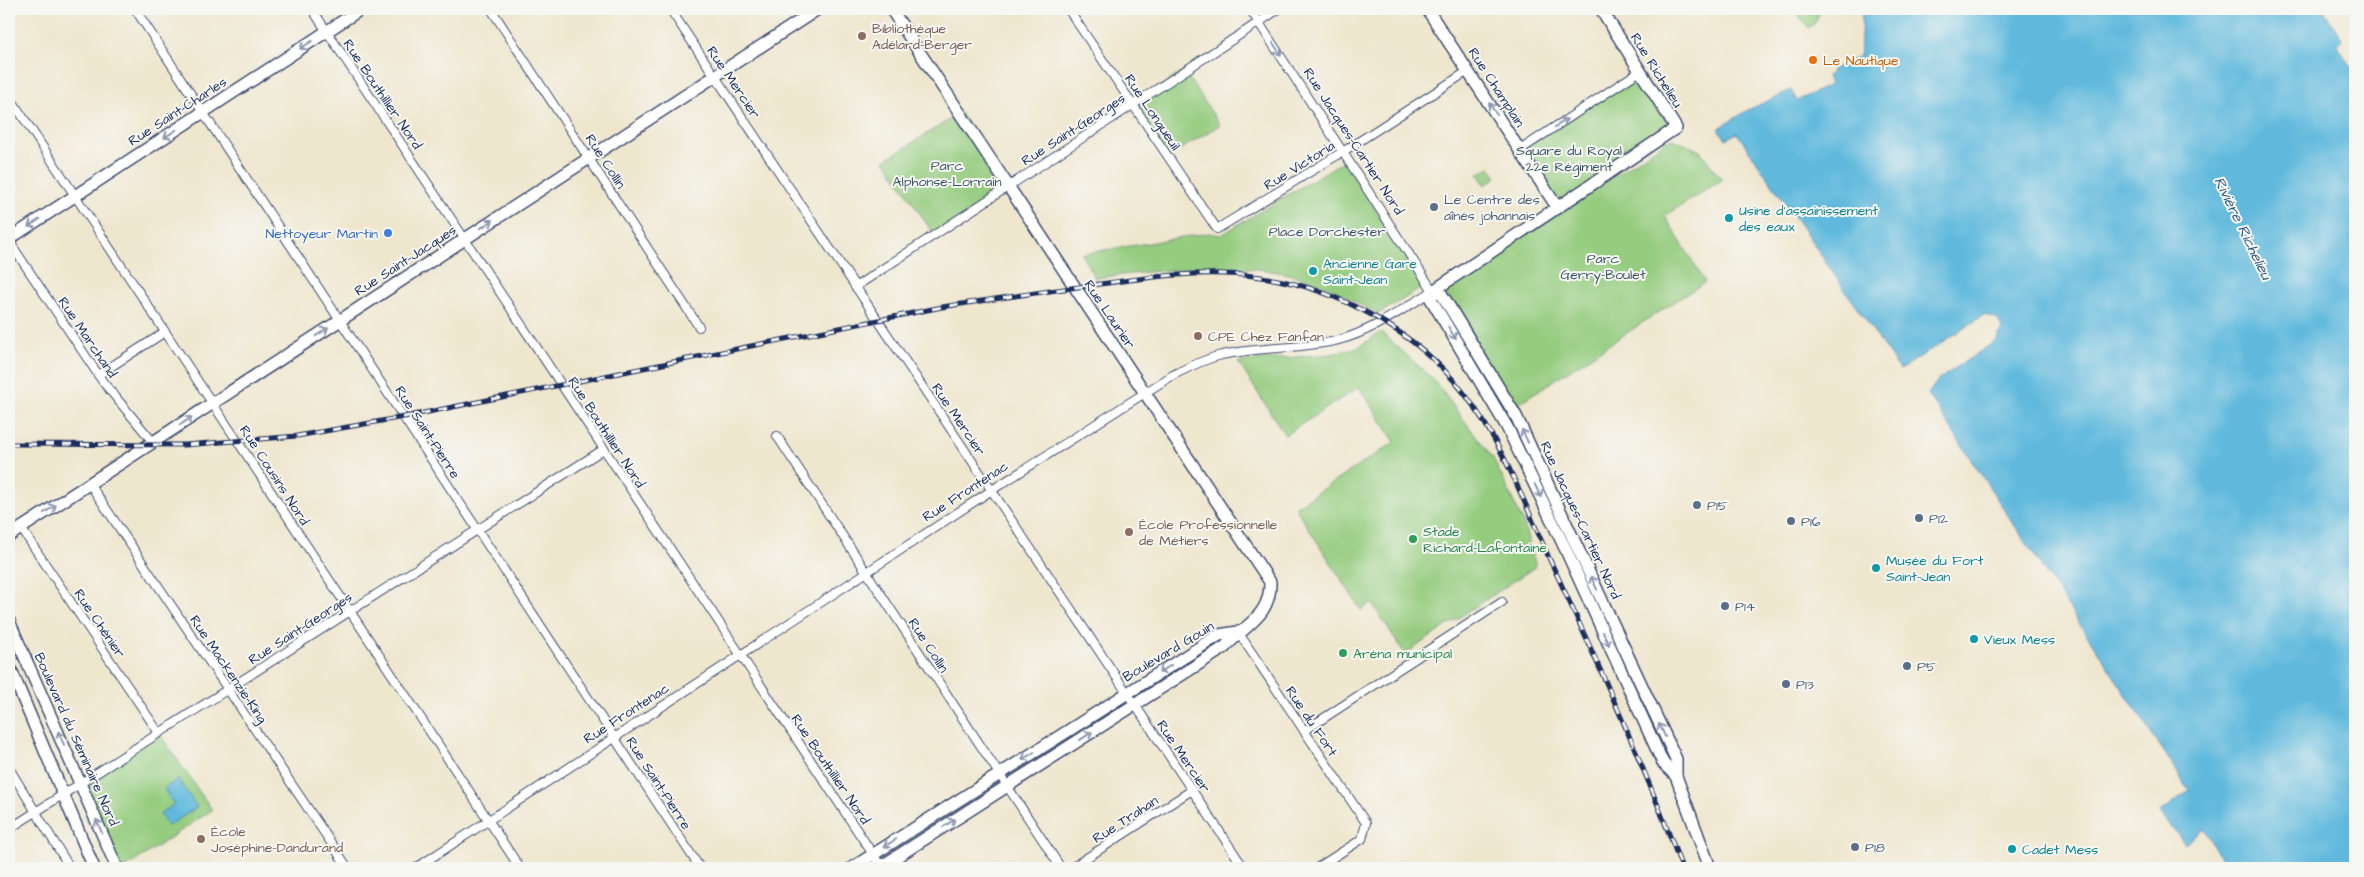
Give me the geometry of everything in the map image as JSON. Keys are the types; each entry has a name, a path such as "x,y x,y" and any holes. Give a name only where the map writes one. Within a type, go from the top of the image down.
{"street":[{"name":"Rue Saint-Pierre","path":"135,9 700,868"},
{"name":"Rue Bouthillier Nord","path":"312,9 881,868"},
{"name":"Rue Saint-Charles","path":"9,240 361,9"},
{"name":"Rue Collin","path":"491,9 699,327"},
{"name":"Rue Mercier","path":"670,9 1244,868"},
{"name":"Rue Saint-Jacques","path":"9,536 818,9"},
{"name":"Rue Laurier","path":"890,9 1270,582 1271,597 1263,612 1238,632"},
{"name":"Rue Longueuil","path":"1068,9 1217,229"},
{"name":"Rue Jacques-Cartier Nord","path":"1250,9 1433,291 1431,299 1507,427 1565,548 1663,763 1676,776 1710,868"},
{"name":"Rue Saint-Georges","path":"855,287 1279,9"},
{"name":"Rue Champlain","path":"1427,9 1557,207"},
{"name":"Rue Richelieu","path":"1557,207 1676,128 1600,9"},
{"name":"Rue Victoria","path":"1217,229 1344,152 1468,71"},
{"path":"1520,150 1640,71"},
{"name":"Rue Cousins Nord","path":"9,96 520,868"},
{"name":"Rue Frontenac","path":"416,868 1144,392 1200,362 1220,356 1297,347 1342,339 1382,322 1433,291 1557,207"},
{"name":"Rue Marchand","path":"9,240 98,375 153,442"},
{"path":"98,375 165,332"},
{"name":"Rue Collin","path":"777,436 1061,868"},
{"name":"Rue Saint-Georges","path":"9,829 604,449"},
{"name":"Rue Mackenzie-King","path":"89,483 348,868"},
{"name":"Rue Chénier","path":"21,528 159,733"},
{"path":"1304,731 1502,602"},
{"name":"Boulevard du Séminaire Nord","path":"9,621 117,868"},
{"name":"Boulevard Gouin","path":"852,868 1219,635 1238,632"},
{"name":"Boulevard Gouin","path":"881,868 1225,647 1238,632"},
{"name":"Rue du Fort","path":"1238,632 1366,823 1362,839 1317,868"},
{"path":"9,665 94,868"},
{"path":"9,768 70,868"},
{"name":"Rue Trahan","path":"1071,868 1192,790"}],"green space":[{"path":"1793,9 1821,9 1815,23 1809,28"},
{"path":"1184,71 1220,125 1168,157 1133,105"},
{"name":"Square du Royal 22e Régiment","path":"1640,71 1676,128 1557,207 1520,150"},
{"name":"Parc Alphonse-Lorrain","path":"960,113 1009,186 934,235 885,160"},
{"name":"Parc Gerry-Boulet","path":"1671,138 1700,151 1722,180 1665,216 1705,282 1519,403 1516,416 1443,289"},
{"name":"Place Dorchester","path":"1344,161 1425,286 1378,314 1319,283 1284,273 1230,267 1176,269 1095,278 1081,254 1209,233 1221,235"},
{"path":"1490,167 1497,177 1485,185 1478,174"},
{"name":"Stade Richard-Lafontaine","path":"1381,332 1432,378 1493,458 1523,522 1536,566 1405,654 1372,603 1361,610 1295,507 1395,442 1359,387 1285,435 1238,362 1331,354 1359,347"},
{"path":"159,733 212,810 125,868 117,868 81,783"}],"water":[{"name":"Rivière Richelieu","path":"1858,9 2323,9 2342,39 2338,46 2355,74 2355,868 2226,868 2204,829 2185,844 2160,812 2189,790 1928,394 1938,380 1997,340 2002,328 1997,318 1984,315 1900,370 1737,133 1726,139 1718,129 1748,110 1791,90 1797,101 1830,85 1827,76 1832,73 1831,70 1860,56 1862,14"},
{"path":"178,779 197,807 168,826 160,814 174,804 164,789"}],"railway":[{"path":"9,444 185,445 297,436 404,417 961,304 1177,275 1240,275 1290,283 1319,291 1347,302 1399,332 1445,371 1478,412 1511,473 1602,673 1652,789 1682,868"}],"place":[{"name":"Bibliothèque Adélard-Berger","path":"862,36"},
{"name":"Le Nautique","path":"1813,60"},
{"name":"Le Centre des aînés johannais","path":"1434,207"},
{"name":"Usine d'assainissement des eaux","path":"1729,218"},
{"name":"Nettoyeur Martin","path":"388,233"},
{"name":"Ancienne Gare Saint-Jean","path":"1313,271"},
{"name":"CPE Chez Fanfan","path":"1198,336"},
{"name":"P15","path":"1697,505"},
{"name":"P12","path":"1919,518"},
{"name":"P16","path":"1791,521"},
{"name":"École Professionnelle de Métiers","path":"1129,532"},
{"name":"Stade Richard-Lafontaine","path":"1413,539"},
{"name":"Musée du Fort Saint-Jean","path":"1876,568"},
{"name":"P14","path":"1725,606"},
{"name":"Vieux Mess","path":"1974,639"},
{"name":"Aréna municipal","path":"1343,653"},
{"name":"P5","path":"1907,666"},
{"name":"P13","path":"1786,684"},
{"name":"École Joséphine-Dandurand","path":"201,839"},
{"name":"P18","path":"1855,847"},
{"name":"Cadet Mess","path":"2012,849"}]}
